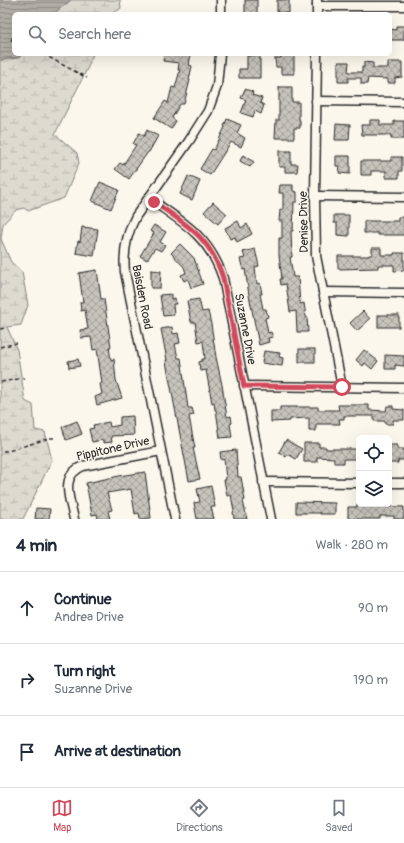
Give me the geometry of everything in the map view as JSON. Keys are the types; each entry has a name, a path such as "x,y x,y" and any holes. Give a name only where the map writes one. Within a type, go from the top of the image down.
{"street":[{"path":"221,0 221,12"},
{"path":"317,6 404,6"},
{"name":"Baisden Road","path":"175,519 126,280 124,248 130,226 208,111 217,86 220,56"},
{"name":"Denise Drive","path":"317,56 315,196 316,256 342,387"},
{"path":"316,101 404,102"},
{"path":"315,196 404,197"},
{"name":"Suzanne Drive","path":"148,198 198,235 213,254 219,266 223,278 271,519"},
{"path":"323,292 404,292"},
{"path":"244,386 404,388"},
{"name":"Pippitone Drive","path":"74,519 68,481 70,474 74,470 83,466 161,451"},
{"path":"263,482 356,483"},
{"path":"392,483 404,483"}],"path":[{"path":"47,56 87,78"},
{"path":"0,329 5,328"},
{"path":"0,347 17,343"},
{"path":"1,382 24,378"},
{"path":"3,451 8,451 54,438"}],"green space":[{"path":"71,0 120,0 121,8 116,12 56,12"},
{"path":"20,56 92,56 55,134 77,153 79,163 64,198 28,211 24,208 16,210 3,224 1,239 11,262 22,272 28,305 21,325 7,327 17,350 25,401 33,405 35,430 45,432 52,460 23,519 0,519 0,60 19,58"}],"shaded area":[{"path":"0,0 71,0 56,12 12,12 12,56 20,56 0,60"}],"building":[{"path":"245,0 257,0 257,12 245,12"},
{"path":"277,0 289,0 289,12 277,12"},
{"path":"396,26 404,26 404,40 392,40 392,29 396,30"},
{"path":"164,56 191,56 189,65 192,66 184,104 180,104 172,118 176,121 171,129 154,118 165,101 168,103 172,87 175,88 180,70 178,70 179,63 163,61"},
{"path":"247,56 260,56 260,78 239,78 239,69 247,69"},
{"path":"281,56 294,56 294,74 281,74 281,67 276,67 275,58 281,58"},
{"path":"338,62 349,62 348,72 362,72 364,62 373,63 373,68 388,68 388,62 402,62 402,77 395,78 395,83 388,83 388,79 368,78 367,84 361,84 361,78 348,78 348,82 338,82"},
{"path":"279,87 292,87 292,102 299,102 300,128 294,128 294,138 275,138 276,120 279,120"},
{"path":"245,89 253,92 252,95 262,98 260,103 264,105 261,114 255,111 253,117 241,113 246,100 241,98"},
{"path":"227,119 241,125 237,133 245,138 241,147 231,142 210,175 200,169 212,149 214,150 225,127 224,126"},
{"path":"370,120 380,120 380,125 394,125 394,121 404,121 404,139 391,139 391,135 362,135 361,125 370,125"},
{"path":"336,124 350,125 349,140 335,140"},
{"path":"147,130 158,136 149,152 129,179 115,169 120,163 123,165 136,145 133,144 139,133 144,136"},
{"path":"279,151 291,151 291,164 298,164 297,172 285,172 285,167 279,167"},
{"path":"243,155 254,162 250,167 240,161"},
{"path":"336,156 350,156 350,174 339,173 340,166 336,166"},
{"path":"391,157 402,157 402,171 399,171 399,178 386,178 386,171 371,171 371,175 361,175 361,161 391,161"},
{"path":"188,176 200,181 192,200 180,194"},
{"path":"100,182 119,190 111,209 92,201"},
{"path":"280,185 293,185 293,191 297,192 297,202 294,202 293,231 291,231 292,257 290,257 293,277 298,277 300,304 304,303 308,332 297,332 296,311 290,312 286,284 281,285 280,279 282,279 279,255 279,238 282,238 282,221 279,221 280,210 283,210 283,193 279,193"},
{"path":"213,202 227,214 218,224 204,212"},
{"path":"334,215 349,215 349,236 337,235 337,223 334,223"},
{"path":"398,217 404,217 404,235 378,235 378,233 364,233 364,221 398,221"},
{"path":"238,221 241,228 247,224 252,234 237,242 235,237 230,239 225,228"},
{"path":"154,225 166,232 160,242 165,245 161,251 155,248 147,260 140,256 154,233 150,231"},
{"path":"82,227 98,229 94,256 76,253 78,241 80,242"},
{"path":"180,244 194,258 203,284 191,288 188,279 184,281 181,275 186,273 184,267 171,253"},
{"path":"372,248 381,248 381,255 404,253 404,270 394,271 394,265 378,265 378,268 338,269 338,256 369,256 372,255"},
{"path":"255,249 259,266 255,267 257,284 260,283 262,294 260,294 263,309 266,309 268,317 265,318 268,333 271,332 273,337 268,338 269,342 259,345 245,269 243,270 240,259 245,258 243,252"},
{"path":"97,270 101,299 104,299 111,347 109,347 111,360 114,359 116,380 122,398 97,405 95,397 102,394 100,384 102,383 97,349 93,350 91,337 81,338 80,330 88,329 85,310 81,311 80,302 83,302 79,273"},
{"path":"151,270 161,271 160,288 151,288"},
{"path":"171,294 171,299 175,298 176,304 173,304 174,315 163,316 160,295"},
{"path":"199,299 202,312 208,311 227,417 231,416 232,423 230,424 232,437 220,438 216,410 214,402 212,403 206,370 200,371 199,362 202,361 202,359 205,359 203,341 198,342 195,322 191,322 187,301"},
{"path":"363,311 370,319 357,331 350,323"},
{"path":"378,315 399,315 399,327 378,327"},
{"path":"172,327 173,334 178,333 180,343 175,344 178,358 181,358 188,408 192,408 194,415 189,416 195,448 193,448 200,479 189,481 161,329"},
{"path":"299,349 315,349 315,362 299,362"},
{"path":"364,350 378,361 372,369 365,363 363,366 356,360"},
{"path":"264,351 280,353 279,357 283,358 282,366 262,363"},
{"path":"385,355 404,356 404,366 395,365 395,369 385,369"},
{"path":"78,359 80,366 69,368 68,361"},
{"path":"338,405 369,405 369,410 386,411 387,406 393,406 393,409 404,410 404,420 393,420 393,424 385,424 385,421 374,421 374,416 344,416 344,419 339,419 340,424 316,424 316,431 309,431 309,418 271,422 271,411 280,411 280,407 318,407 318,410 339,410"},
{"path":"133,416 134,435 111,436 112,442 103,443 103,440 92,442 89,429 94,428 93,425 109,422 110,427 120,425 120,417"},
{"path":"77,421 82,434 66,440 62,427"},
{"path":"286,440 302,449 296,459 288,454 286,457 279,452"},
{"path":"304,443 319,443 319,447 326,447 326,449 356,449 356,459 344,459 344,463 334,463 334,458 317,457 317,462 304,462"},
{"path":"392,445 397,445 397,449 404,449 404,460 398,460 398,463 392,463"},
{"path":"236,450 238,477 241,477 245,500 243,501 247,519 234,519 231,495 227,496 224,480 226,480 224,459 221,460 220,452"},
{"path":"145,472 151,518 140,519 139,513 135,514 131,489 107,493 112,510 108,511 110,519 98,519 97,514 92,515 86,483"},
{"path":"211,486 215,507 211,507 214,519 197,519 194,503 200,502 197,489"},
{"path":"296,502 335,503 335,514 296,513"},
{"path":"348,507 404,507 404,519 394,519 394,516 380,516 380,519 348,519"},
{"path":"36,508 50,509 49,519 35,519"}],"route":[{"path":"154,202 190,227 205,242 219,266 223,278 244,386 342,387"}]}
